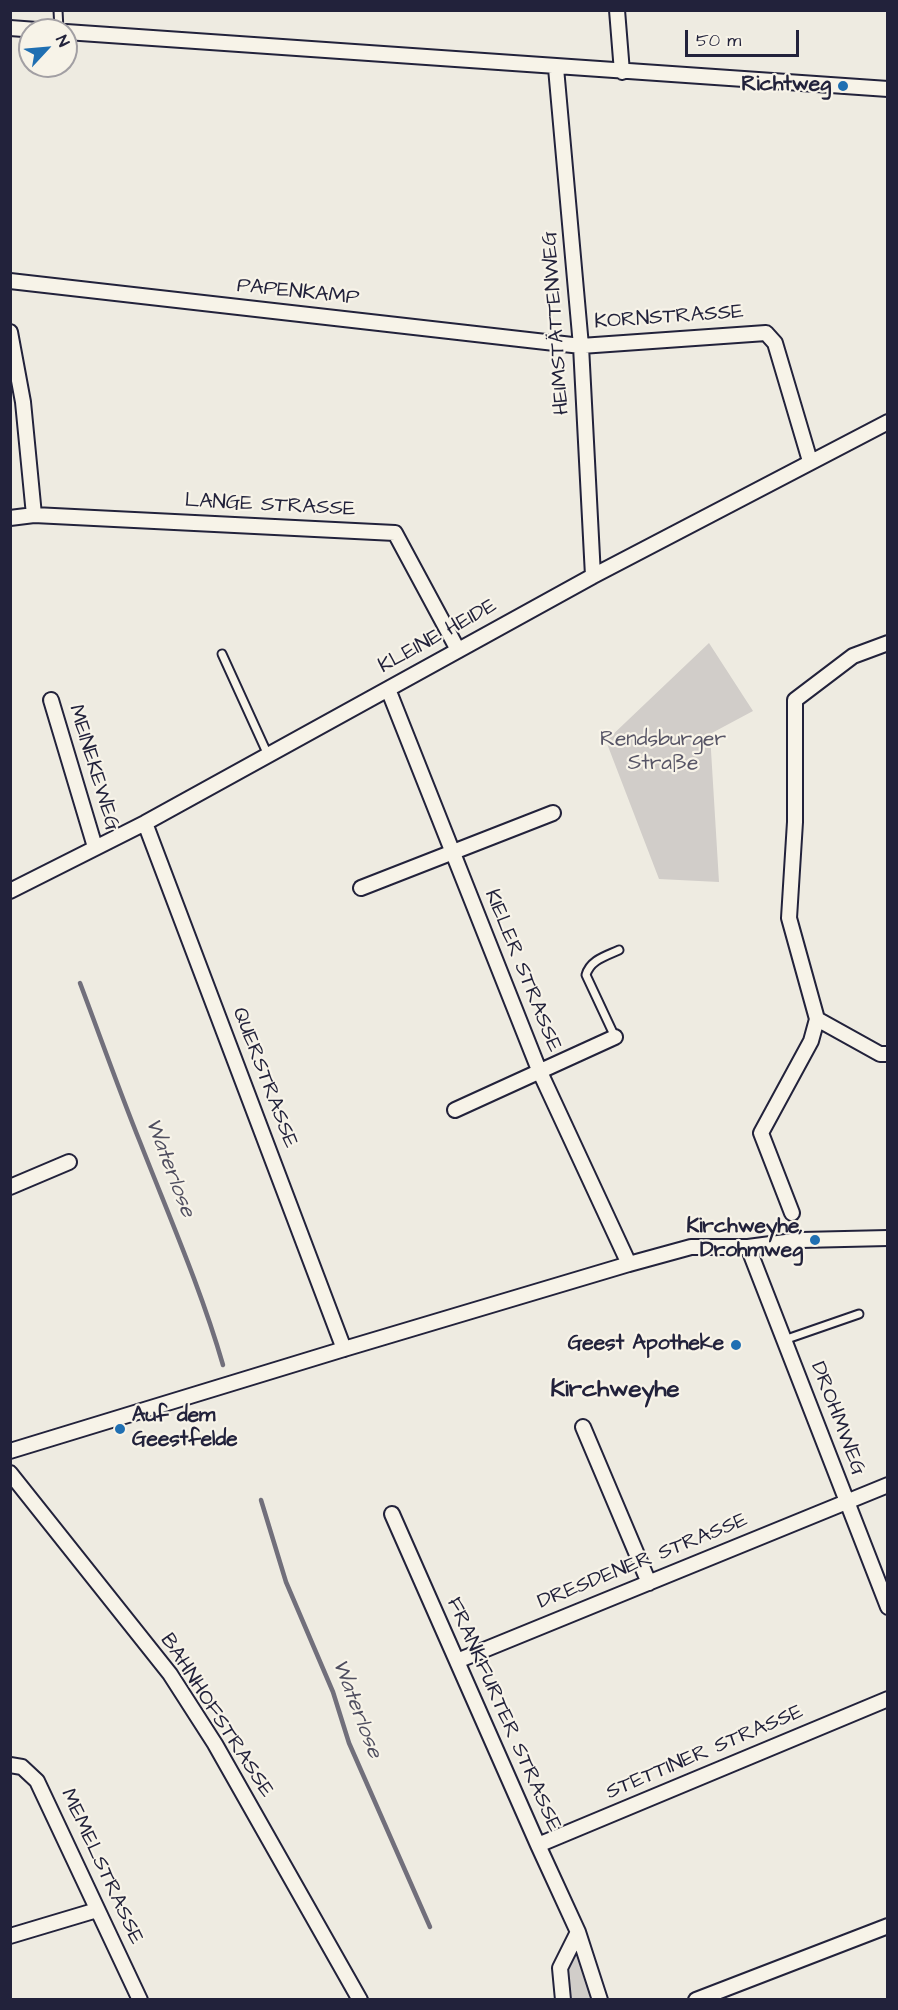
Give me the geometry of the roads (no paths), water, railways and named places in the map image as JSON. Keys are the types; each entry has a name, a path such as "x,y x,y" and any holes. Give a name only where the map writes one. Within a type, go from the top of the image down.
{"street":[{"path":"617,10 621,72"},
{"path":"78,33 556,68 888,89"},
{"name":"HEIMSTÄTTENWEG","path":"556,68 581,346 593,576"},
{"name":"PAPENKAMP","path":"10,281 581,346"},
{"path":"10,332 23,402 34,515"},
{"name":"KORNSTRASSE","path":"581,346 766,333 775,343 810,461"},
{"name":"KLEINE HEIDE","path":"10,891 145,823 593,576 888,422"},
{"name":"LANGE STRASSE","path":"10,518 34,515 394,533 458,650"},
{"path":"792,1213 761,1133 811,1041 817,1019 789,918 795,822 795,700 853,656 888,644"},
{"name":"KIELER STRASSE","path":"388,690 539,1070 629,1264"},
{"name":"MEINEKEWEG","path":"51,700 95,847"},
{"path":"361,888 552,813"},
{"name":"QUERSTRASSE","path":"145,823 344,1349"},
{"path":"817,1019 880,1054 888,1054"},
{"path":"455,1110 615,1037"},
{"path":"10,1187 69,1162"},
{"path":"10,1451 344,1349 691,1247 748,1247 801,1240 888,1238"},
{"name":"DROHMWEG","path":"748,1247 888,1607"},
{"path":"583,1427 650,1583"},
{"name":"BAHNHOFSTRASSE","path":"10,1473 170,1674 215,1744 360,2000"},
{"name":"DRESDENER STRASSE","path":"457,1661 888,1485"},
{"name":"FRANKFURTER STRASSE","path":"392,1514 578,1932 600,2000"},
{"name":"STETTINER STRASSE","path":"538,1845 888,1699"},
{"name":"MEMELSTRASSE","path":"10,1765 22,1767 37,1781 140,2000"},
{"path":"10,1936 98,1911"},
{"path":"696,2000 888,1926"},
{"path":"563,2000 560,1968 578,1932"}],"lane":[{"path":"222,654 268,756"},
{"path":"615,1037 586,975 588,968 594,962 619,950"},
{"path":"784,1340 859,1314"}],"waterway":[{"name":"Waterlose","path":"80,983 195,1281 223,1365"},
{"name":"Waterlose","path":"261,1500 286,1582 333,1692 349,1743 430,1927"}],"place":[{"name":"Richtweg","path":"843,86"},
{"name":"Kirchweyhe, Drohmweg","path":"815,1240"},
{"name":"Geest Apotheke","path":"736,1345"},
{"name":"Auf dem Geestfelde","path":"120,1429"}],"district":[{"name":"Kirchweyhe","path":"615,1391"}],"park label":[{"name":"Rendsburger Straße","path":"663,753"}]}
